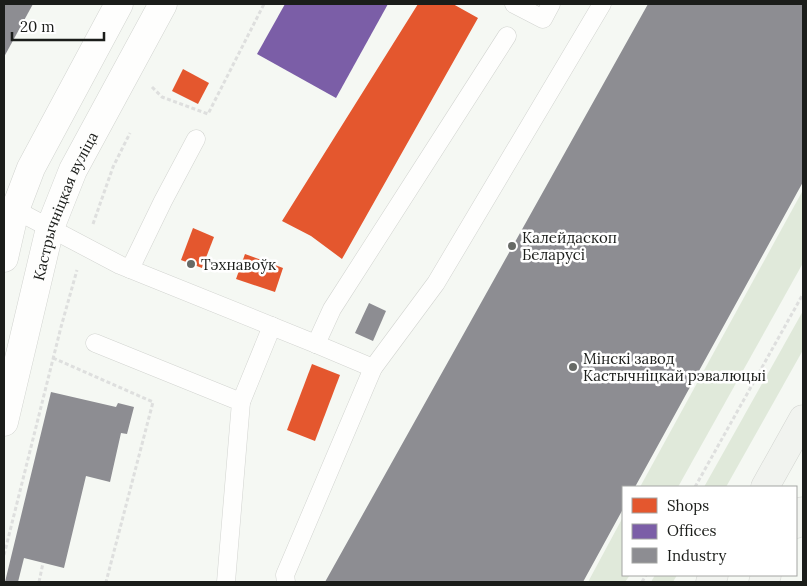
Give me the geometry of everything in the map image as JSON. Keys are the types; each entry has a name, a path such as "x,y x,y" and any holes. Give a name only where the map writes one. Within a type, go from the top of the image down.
{"main road":[{"path":"766,486 803,419"},
{"path":"797,522 803,511"}],"street":[{"path":"4,258 10,207 119,4"},
{"name":"Кастрычніцкая вуліца","path":"4,422 50,228 73,170 163,4"}],"lane":[{"path":"514,4 543,19 551,4"},
{"path":"286,582 285,575 373,368 436,283 602,4"},
{"path":"316,344 332,308 507,36"},
{"path":"130,269 162,201 196,139"},
{"path":"10,207 130,269 373,368"},
{"path":"226,582 241,402 272,326"},
{"path":"95,343 241,402"}],"path":[{"path":"152,87 162,97 208,114 264,4"},
{"path":"696,486 803,294"},
{"path":"53,358 153,402 106,582"},
{"path":"38,582 43,563"}],"green space":[{"path":"803,190 803,263 679,486 641,486"},
{"path":"803,311 803,350 727,486 705,486"},
{"path":"622,519 622,576 629,576 625,582 588,582"},
{"path":"654,576 676,576 673,582 651,582"}],"building: Shops":[{"path":"418,4 453,4 478,18 342,259 311,236 282,221"},
{"path":"183,69 209,83 198,104 172,91"},
{"path":"193,228 214,237 202,268 181,260"},
{"path":"245,254 283,268 275,292 236,279"},
{"path":"312,364 340,375 315,441 287,430"}],"building: Offices":[{"path":"285,4 388,4 336,98 257,54"}],"building: Industry":[{"path":"4,4 33,4 4,57"},
{"name":"Мінскі завод Кастычніцкай рэвалюцыі","path":"648,4 803,4 803,182 636,486 622,486 622,511 583,582 325,582"},
{"path":"369,303 386,311 373,341 355,333"},
{"path":"51,392 116,407 118,403 134,407 127,434 121,433 110,482 86,476 64,568 24,558 18,582 5,582"}],"place":[{"name":"Калейдаскоп Беларусі","path":"512,246"},
{"name":"Тэхнавоўк","path":"191,264"},
{"name":"Мінскі завод Кастычніцкай рэвалюцыі","path":"573,367"}]}
